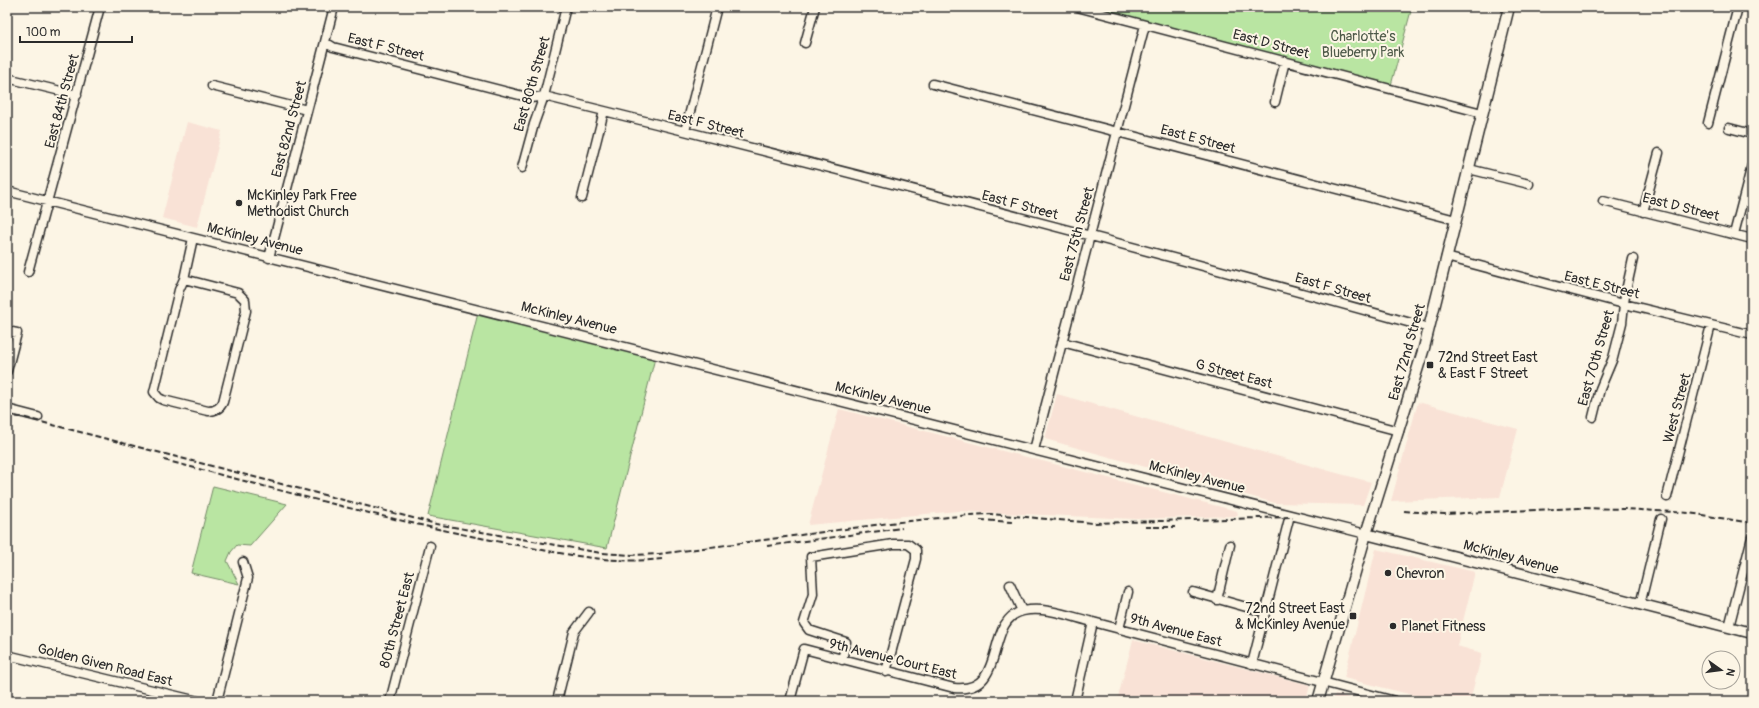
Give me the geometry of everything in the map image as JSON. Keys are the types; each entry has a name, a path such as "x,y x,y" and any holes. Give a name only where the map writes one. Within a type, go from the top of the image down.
{"main road":[{"name":"East 72nd Street","path":"1318,701 1322,682 1366,534 1399,431 1429,328 1509,7"},
{"name":"McKinley Avenue","path":"1366,534 1640,605 1752,632"}],"street":[{"name":"East 84th Street","path":"28,272 100,7"},
{"name":"East 82nd Street","path":"269,258 306,110 334,7"},
{"name":"East 80th Street","path":"522,168 534,124 544,96 566,7"},
{"path":"685,131 717,7"},
{"path":"806,43 814,7"},
{"name":"East D Street","path":"1077,7 1482,113"},
{"path":"1708,123 1738,7"},
{"name":"East 75th Street","path":"1034,450 1145,25"},
{"name":"East F Street","path":"325,42 333,47 531,98 544,96 685,131 1090,236 1429,328"},
{"path":"1274,102 1285,61"},
{"path":"7,78 77,95"},
{"name":"East E Street","path":"933,84 1456,220"},
{"path":"212,86 306,110"},
{"path":"582,198 604,111"},
{"path":"1729,128 1752,134"},
{"path":"1643,212 1659,153"},
{"path":"1734,234 1752,165"},
{"path":"1469,169 1529,184"},
{"name":"McKinley Avenue","path":"7,191 269,258 488,311 1366,534"},
{"name":"East D Street","path":"1603,201 1752,238"},
{"path":"184,279 238,293 245,300 246,310 223,402 218,408 208,411 163,400 154,392 179,290 184,279 193,238"},
{"name":"East E Street","path":"1446,257 1625,304 1752,335"},
{"name":"East 70th Street","path":"1593,417 1600,390 1613,358 1633,259"},
{"name":"West Street","path":"1667,497 1711,325"},
{"path":"7,331 16,333 7,371"},
{"name":"G Street East","path":"1062,342 1399,431"},
{"path":"7,408 38,416"},
{"path":"1252,664 1264,612 1290,515"},
{"path":"1640,605 1661,519"},
{"path":"1729,627 1752,536"},
{"path":"842,660 846,642 809,630 804,623 813,594 810,557 893,544 908,544 914,548 916,554 914,566 886,672"},
{"path":"1217,600 1230,545"},
{"name":"80th Street East","path":"390,701 430,546"},
{"path":"217,701 248,578 243,562"},
{"path":"1010,585 1022,611"},
{"path":"1119,629 1128,592"},
{"path":"1193,592 1264,612"},
{"name":"9th Avenue East","path":"1022,611 1043,610 1093,622 1395,701"},
{"name":"9th Avenue Court East","path":"790,701 804,649 886,672 954,688 963,689 975,685 983,679 991,667 1004,627 1008,620 1022,611"},
{"path":"557,701 574,632 590,612"},
{"path":"1074,701 1093,622"},
{"name":"Golden Given Road East","path":"7,655 198,701"}],"shaded area":[{"path":"187,122 222,131 197,227 162,218"},
{"path":"1057,394 1371,482 1363,505 1275,503 1045,439"},
{"path":"1418,402 1518,429 1500,497 1391,501"},
{"path":"839,409 1237,511 1238,514 1236,516 1136,519 958,511 808,525"},
{"path":"1376,549 1475,572 1457,646 1482,653 1470,701 1437,701 1344,678"},
{"path":"1133,640 1310,685 1306,701 1117,701"},
{"path":"1335,694 1362,701 1333,701"}],"green space":[{"name":"Charlotte's Blueberry Park","path":"1077,7 1412,7 1390,89"},
{"path":"478,313 655,358 607,548 428,516"},
{"path":"213,486 287,504 250,546 237,545 231,552 227,561 239,584 191,573"}],"railway":[{"path":"7,415 26,418 436,524 601,553 632,555 659,554 890,523 969,515 991,514 1093,523 1293,517"},
{"path":"164,460 374,514 501,542 601,559 662,559"},
{"path":"1404,511 1444,514 1579,508 1625,509 1689,513 1752,523"},
{"path":"980,520 1013,522"},
{"path":"1145,527 1175,527"},
{"path":"767,546 902,528"}],"place":[{"name":"McKinley Park Free Methodist Church","path":"239,203"},
{"name":"72nd Street East & East F Street","path":"1430,365"},
{"name":"Chevron","path":"1388,573"},
{"name":"72nd Street East & McKinley Avenue","path":"1353,616"},
{"name":"Planet Fitness","path":"1393,626"}]}
